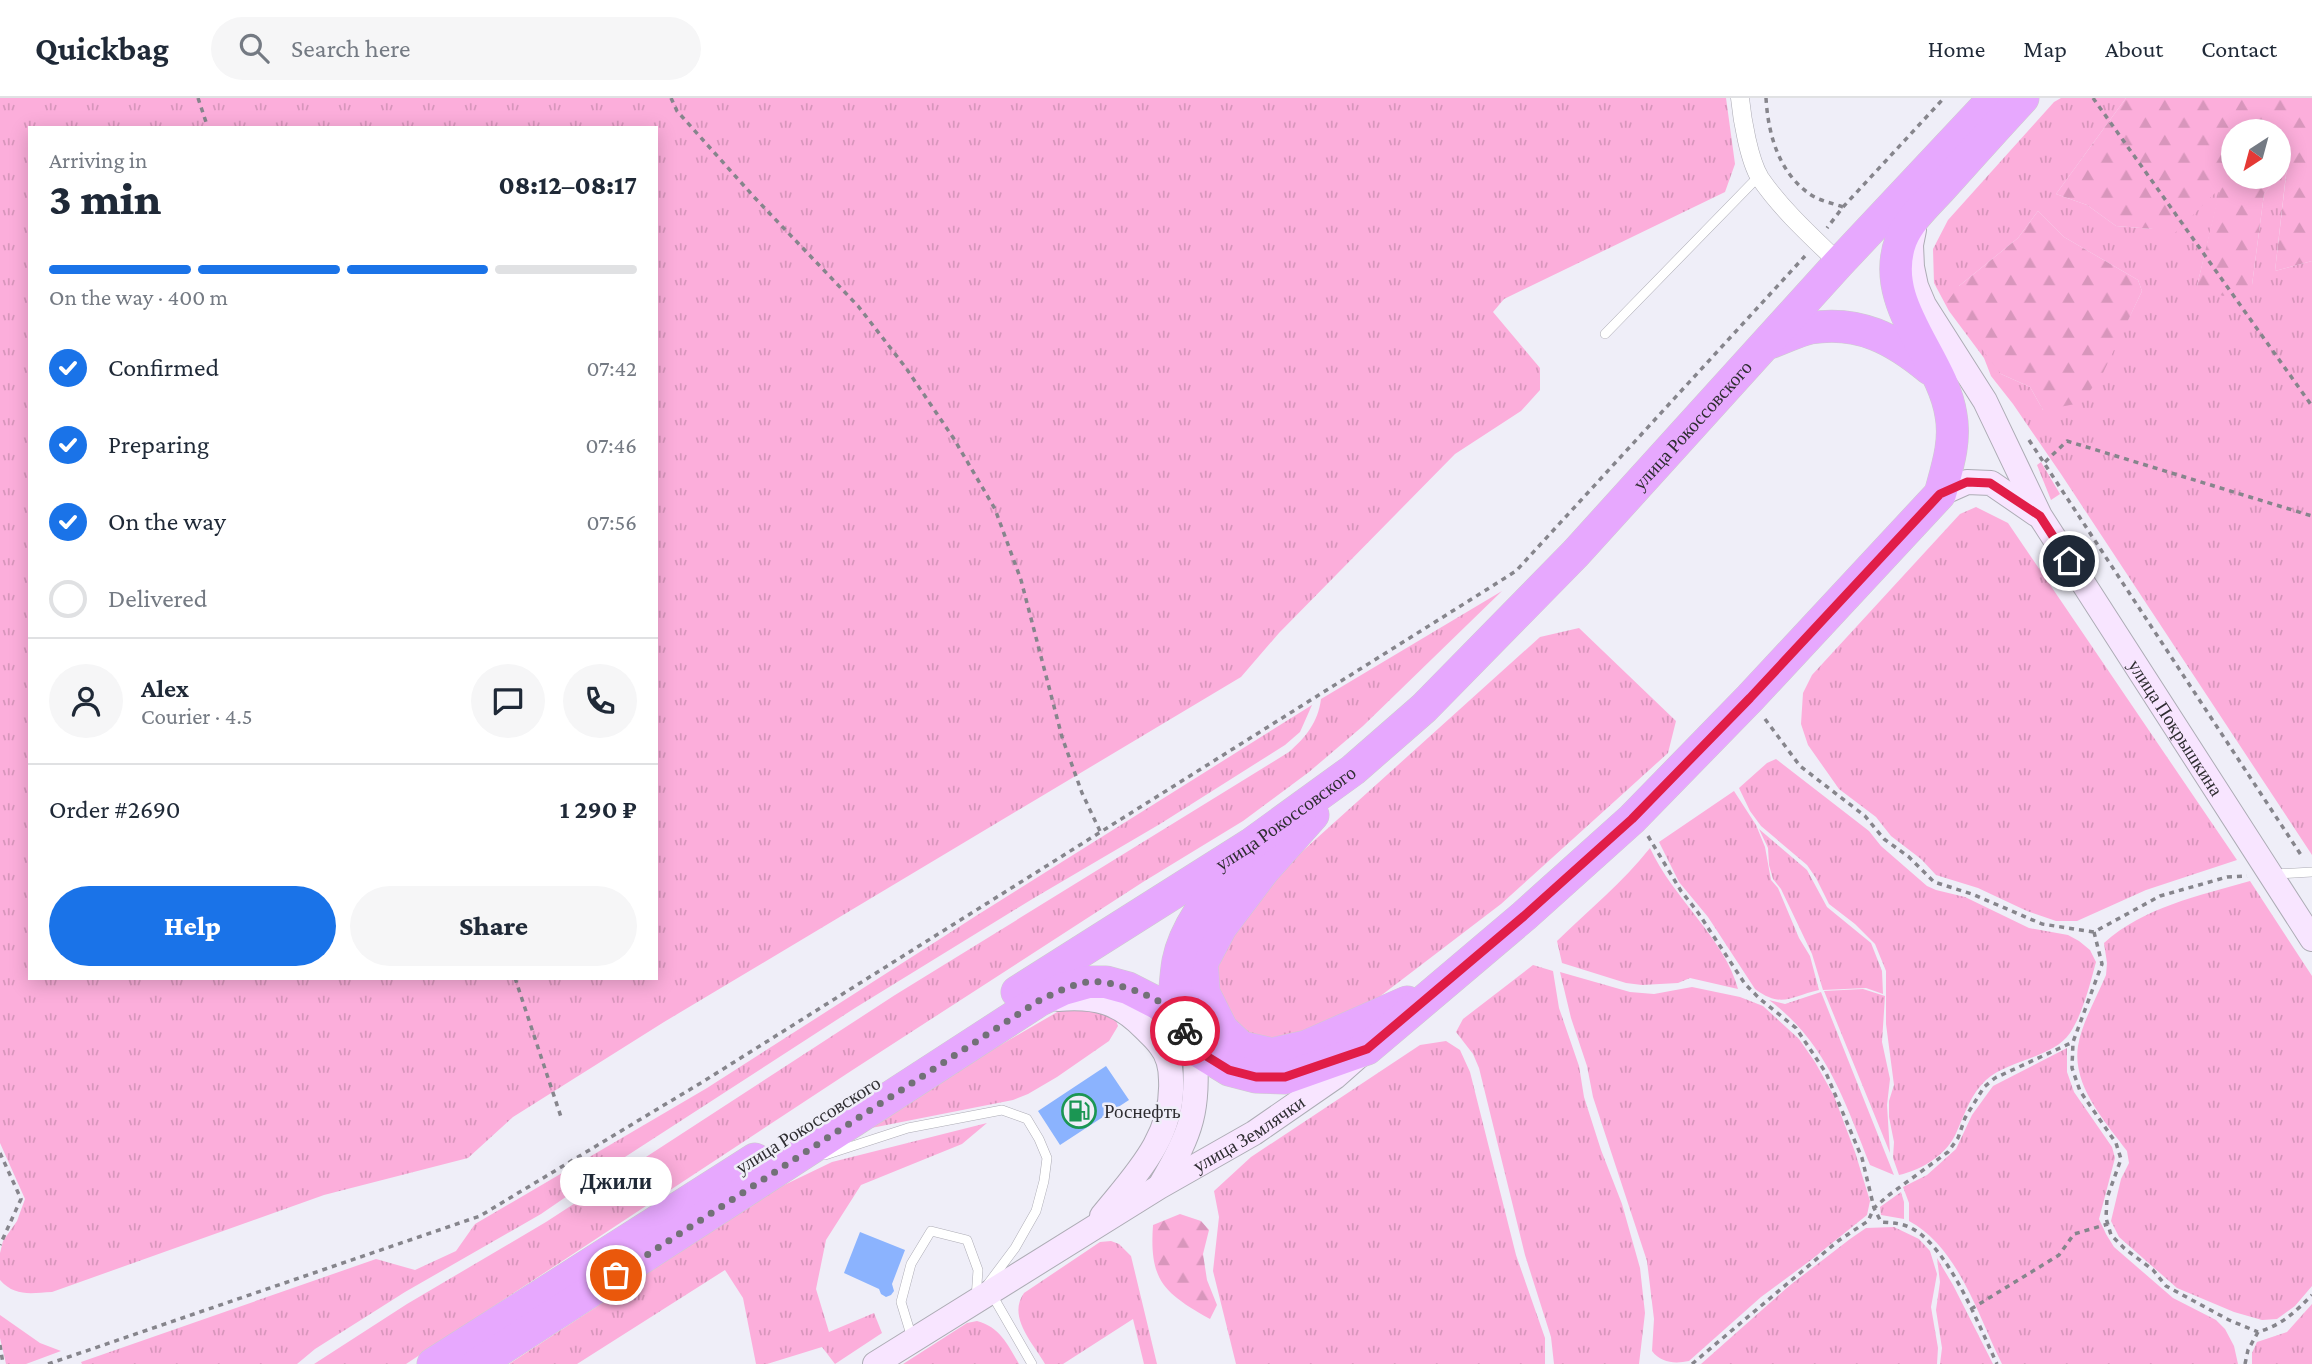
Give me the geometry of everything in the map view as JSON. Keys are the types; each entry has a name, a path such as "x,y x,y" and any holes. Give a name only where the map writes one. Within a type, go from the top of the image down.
{"highway":[{"name":"улица Рокоссовского","path":"433,1364 1251,844 1353,770 1424,708 1576,553 1993,98"},
{"path":"1940,494 1950,457 1951,414 1902,300 1895,265 1902,238 1917,215 2023,98"},
{"path":"1764,345 1809,328 1849,328 1880,335 1904,347 1935,373"},
{"name":"улица Землячки","path":"1367,1049 1524,916 1632,819 1750,698 1940,494"},
{"path":"1353,770 1264,870 1221,927 1202,963 1204,993 1222,1029 1241,1047 1272,1054 1307,1046 1357,1022 1432,993"},
{"path":"1251,844 1213,892 1189,931 1178,959 1173,1011 1195,1049 1229,1070 1256,1077 1285,1077 1367,1049"},
{"name":"улица Рокоссовского","path":"478,1364 1040,1000 1063,989 1088,982 1107,982 1150,998 1173,1011"}],"main road":[{"name":"улица Покрышкина","path":"1917,215 1911,245 1912,267 1920,296 1985,401 2040,516 2312,939"},
{"path":"1940,494 1967,482 1990,483 2040,516"},
{"path":"1040,1000 1095,998 1117,1007 1141,1025 1161,1046 1171,1068 1172,1094 1168,1118 1157,1144 1138,1172 1088,1232"},
{"path":"1159,1187 1182,1148 1192,1121 1197,1091 1195,1049"},
{"name":"улица Землячки","path":"875,1364 1159,1187 1254,1133 1335,1077 1367,1049"}],"street":[{"path":"1740,98 1742,125 1759,176 1839,263"}],"lane":[{"path":"1605,334 1759,176"},
{"path":"2270,874 2312,872"},
{"path":"777,1171 908,1128 1002,1110 1027,1119 1047,1158 1044,1181 1036,1211 983,1295"},
{"path":"912,1339 901,1302 911,1264 931,1231 967,1240 978,1270 983,1295 1032,1364"}],"path":[{"path":"198,98 207,126"},
{"path":"671,98 677,111 755,198 858,306 906,368 968,462 995,509 1017,568 1062,737 1082,793 1100,832"},
{"path":"1766,98 1767,117 1781,165 1808,194 1843,207"},
{"path":"47,1364 481,1216 704,1081 1516,571 1796,267 1843,207 1944,98"},
{"path":"2093,98 2312,406"},
{"path":"2023,430 2312,872"},
{"path":"2045,462 2067,441 2312,516"},
{"path":"1750,698 1801,766 1865,816 1884,839 1909,857 1934,882 1972,894 2042,924 2094,932 2160,896 2227,877 2270,874"},
{"path":"1632,819 1650,837 1681,891 1705,922 1745,984 1796,1028 1826,1073 1862,1158 1874,1208 1881,1222 1899,1223 1915,1230 1938,1253 1954,1276 1997,1364"},
{"path":"2094,932 2102,964 2073,1042 2072,1068 2080,1091 2116,1143 2121,1159 2107,1198 2111,1235 2153,1270 2166,1286 2229,1320 2258,1332 2273,1328 2289,1318 2312,1295"},
{"path":"515,980 562,1120"},
{"path":"1692,1364 1838,1241 1868,1221 1874,1208 1889,1195 1948,1152 1958,1139 1965,1118 1983,1087 1995,1078 2073,1042"},
{"path":"0,1153 21,1199 0,1245"},
{"path":"1970,1309 2059,1255 2074,1234 2108,1224"},
{"path":"2245,1364 2248,1350 2258,1332"},
{"path":"0,1345 3,1364"}],"green space":[{"path":"0,98 1726,98 1735,164 1725,192 1504,299 1493,312 1540,368 1540,390 1521,411 1455,454 1279,633 1241,677 664,1022 513,1117 468,1158 324,1195 52,1292 18,1292 0,1280 3,1241 17,1221 25,1199 0,1143"},
{"path":"2061,98 2126,98 2056,194 2087,205 2116,226 2153,229 2221,187 2197,286 2252,285 2264,194 2268,189 2284,189 2275,271 2312,261 2312,855 2061,474 1991,376 1984,358 1949,311 1934,283 1933,249 1948,220 2054,102","holes":["2038,211 2064,237 2138,280 2142,291 2128,320 2043,410 2030,387 2001,374 1959,286 2018,238"]},
{"path":"2126,98 2312,98 2312,261 2275,271 2284,189 2291,189 2291,119 2221,119 2221,189 2268,189 2264,194 2252,285 2223,296 2197,286 2220,188 2167,241 2153,229 2116,226 2087,205 2056,194"},
{"path":"2038,211 2064,237 2138,280 2142,291 2103,373 2081,403 2043,410 2030,387 2001,374 1946,303 1959,286 2018,238"},
{"path":"2041,462 2060,494 2051,500 2037,465"},
{"path":"1976,507 2008,523 2237,860 2146,890 2077,921 2056,921 1978,888 1936,875 1921,859 1891,836 1876,817 1839,789 1808,745 1801,724 1803,693 1812,675 1960,514"},
{"path":"1502,591 1363,726 1309,772 1243,821 1143,882 851,1071 406,1364 314,1364 407,1304 546,1222 895,995 1289,752 1310,729 1321,699"},
{"path":"1579,628 1676,721 1668,753 1501,904 1370,1004 1308,1033 1274,1040 1244,1033 1219,998 1216,959 1276,875 1540,637"},
{"path":"1312,705 1300,732 1285,745 1160,824 855,1008 541,1214 405,1292 315,1349 297,1364 82,1364 81,1362 376,1259 415,1270 456,1251 475,1224 707,1088"},
{"path":"1776,759 1869,831 1881,846 1927,886 1965,897 2029,928 2068,935 2090,950 2096,962 2089,989 2070,1033 2053,1048 1995,1073 1986,1080 1972,1098 1947,1147 1933,1160 1908,1173 1899,1175 1893,1158 1894,1142 1889,1101 1894,1085 1886,1024 1886,971 1875,944 1829,904 1807,865 1761,826 1739,788 1767,763"},
{"path":"1734,791 1756,825 1765,847 1771,880 1778,888 1799,938 1810,956 1819,990 1780,1000 1755,989 1708,917 1679,882 1659,842"},
{"path":"1759,829 1807,870 1827,907 1871,943 1882,971 1883,994 1866,988 1823,990 1812,954 1781,889 1773,879 1768,848"},
{"path":"1650,848 1671,884 1722,953 1738,989 1690,978 1678,983 1626,983 1562,963 1557,941 1640,861"},
{"path":"2250,881 2312,976 2312,1286 2295,1306 2277,1319 2262,1320 2234,1312 2177,1288 2119,1237 2111,1221 2121,1179 2129,1163 2127,1151 2092,1102 2085,1089 2077,1061 2083,1028 2106,975 2104,943 2136,920 2172,904"},
{"path":"1533,965 1553,971 1559,1008 1579,1066 1584,1097 1622,1204 1640,1268 1645,1313 1639,1364 1554,1364 1551,1337 1525,1255 1479,1068 1473,1054 1456,1032 1463,1019"},
{"path":"1560,972 1630,992 1654,994 1692,987 1740,997 1763,1006 1799,1039 1815,1062 1834,1096 1855,1152 1870,1201 1867,1215 1761,1297 1689,1361 1669,1362 1652,1351 1654,1319 1647,1261 1593,1097 1587,1066 1571,1018"},
{"path":"1863,989 1885,996 1882,1042 1890,1079 1887,1105 1890,1153 1824,991"},
{"path":"1821,992 1894,1175 1870,1165 1842,1096 1819,1054 1789,1017 1769,1000 1785,1004"},
{"path":"1094,1007 1115,1017 1118,1026 1109,1041 1028,1094 1013,1100 851,1132 1059,1011"},
{"path":"1446,1041 1460,1050 1470,1072 1516,1255 1545,1338 1545,1364 1236,1364 1213,1271 1219,1217 1214,1191 1251,1157 1420,1045"},
{"path":"2067,1048 2067,1072 2074,1092 2112,1147 2115,1158 2099,1219 2106,1234 2114,1247 2173,1298 2216,1320 2225,1329 2234,1346 2238,1364 2002,1364 1954,1265 1926,1233 1909,1221 1909,1203 1903,1187 1927,1175 1956,1149 1972,1115 1993,1086"},
{"path":"987,1123 962,1144 861,1185 826,1240 816,1289 829,1332 874,1313 882,1333 835,1364 822,1347 767,1364 756,1364 743,1298 725,1270 577,1364 509,1364 778,1188 832,1162"},
{"path":"1901,1192 1904,1219 1881,1215 1880,1207"},
{"path":"1180,1214 1201,1221 1209,1230 1203,1254 1207,1280 1217,1305 1210,1319 1171,1293 1157,1272 1152,1244 1153,1225"},
{"path":"1894,1227 1919,1239 1930,1251 1937,1274 1931,1307 1938,1348 1937,1364 1701,1364 1789,1286 1850,1239 1866,1228"},
{"path":"1111,1241 1119,1244 1131,1256 1157,1364 1144,1364 1133,1319 1063,1364 1045,1364 1020,1320 1018,1311 1024,1293 1100,1242"},
{"path":"1937,1258 1993,1364 1940,1364 1942,1348 1936,1310 1940,1282"},
{"path":"2312,1304 2312,1364 2252,1364 2252,1353 2257,1342 2287,1332"},
{"path":"0,1315 40,1343 61,1351 26,1364 6,1364 0,1338"},
{"path":"977,1321 997,1332 1019,1364 903,1364 967,1323"}],"building":[{"path":"1106,1066 1129,1100 1060,1145 1038,1111"},
{"path":"860,1232 905,1250 892,1284 894,1291 891,1295 886,1297 879,1289 844,1273"}],"way so far":[{"path":"616,1275 1040,1000 1063,989 1088,982 1107,982 1128,988 1173,1011 1185,1031"}],"place":[{"name":"Роснефть","path":"1079,1111"},
{"name":"Джили","path":"616,1275"}],"route":[{"path":"1185,1031 1195,1049 1229,1070 1256,1077 1285,1077 1367,1049 1524,916 1632,819 1750,698 1940,494 1967,482 1990,483 2040,516 2069,561"}]}
